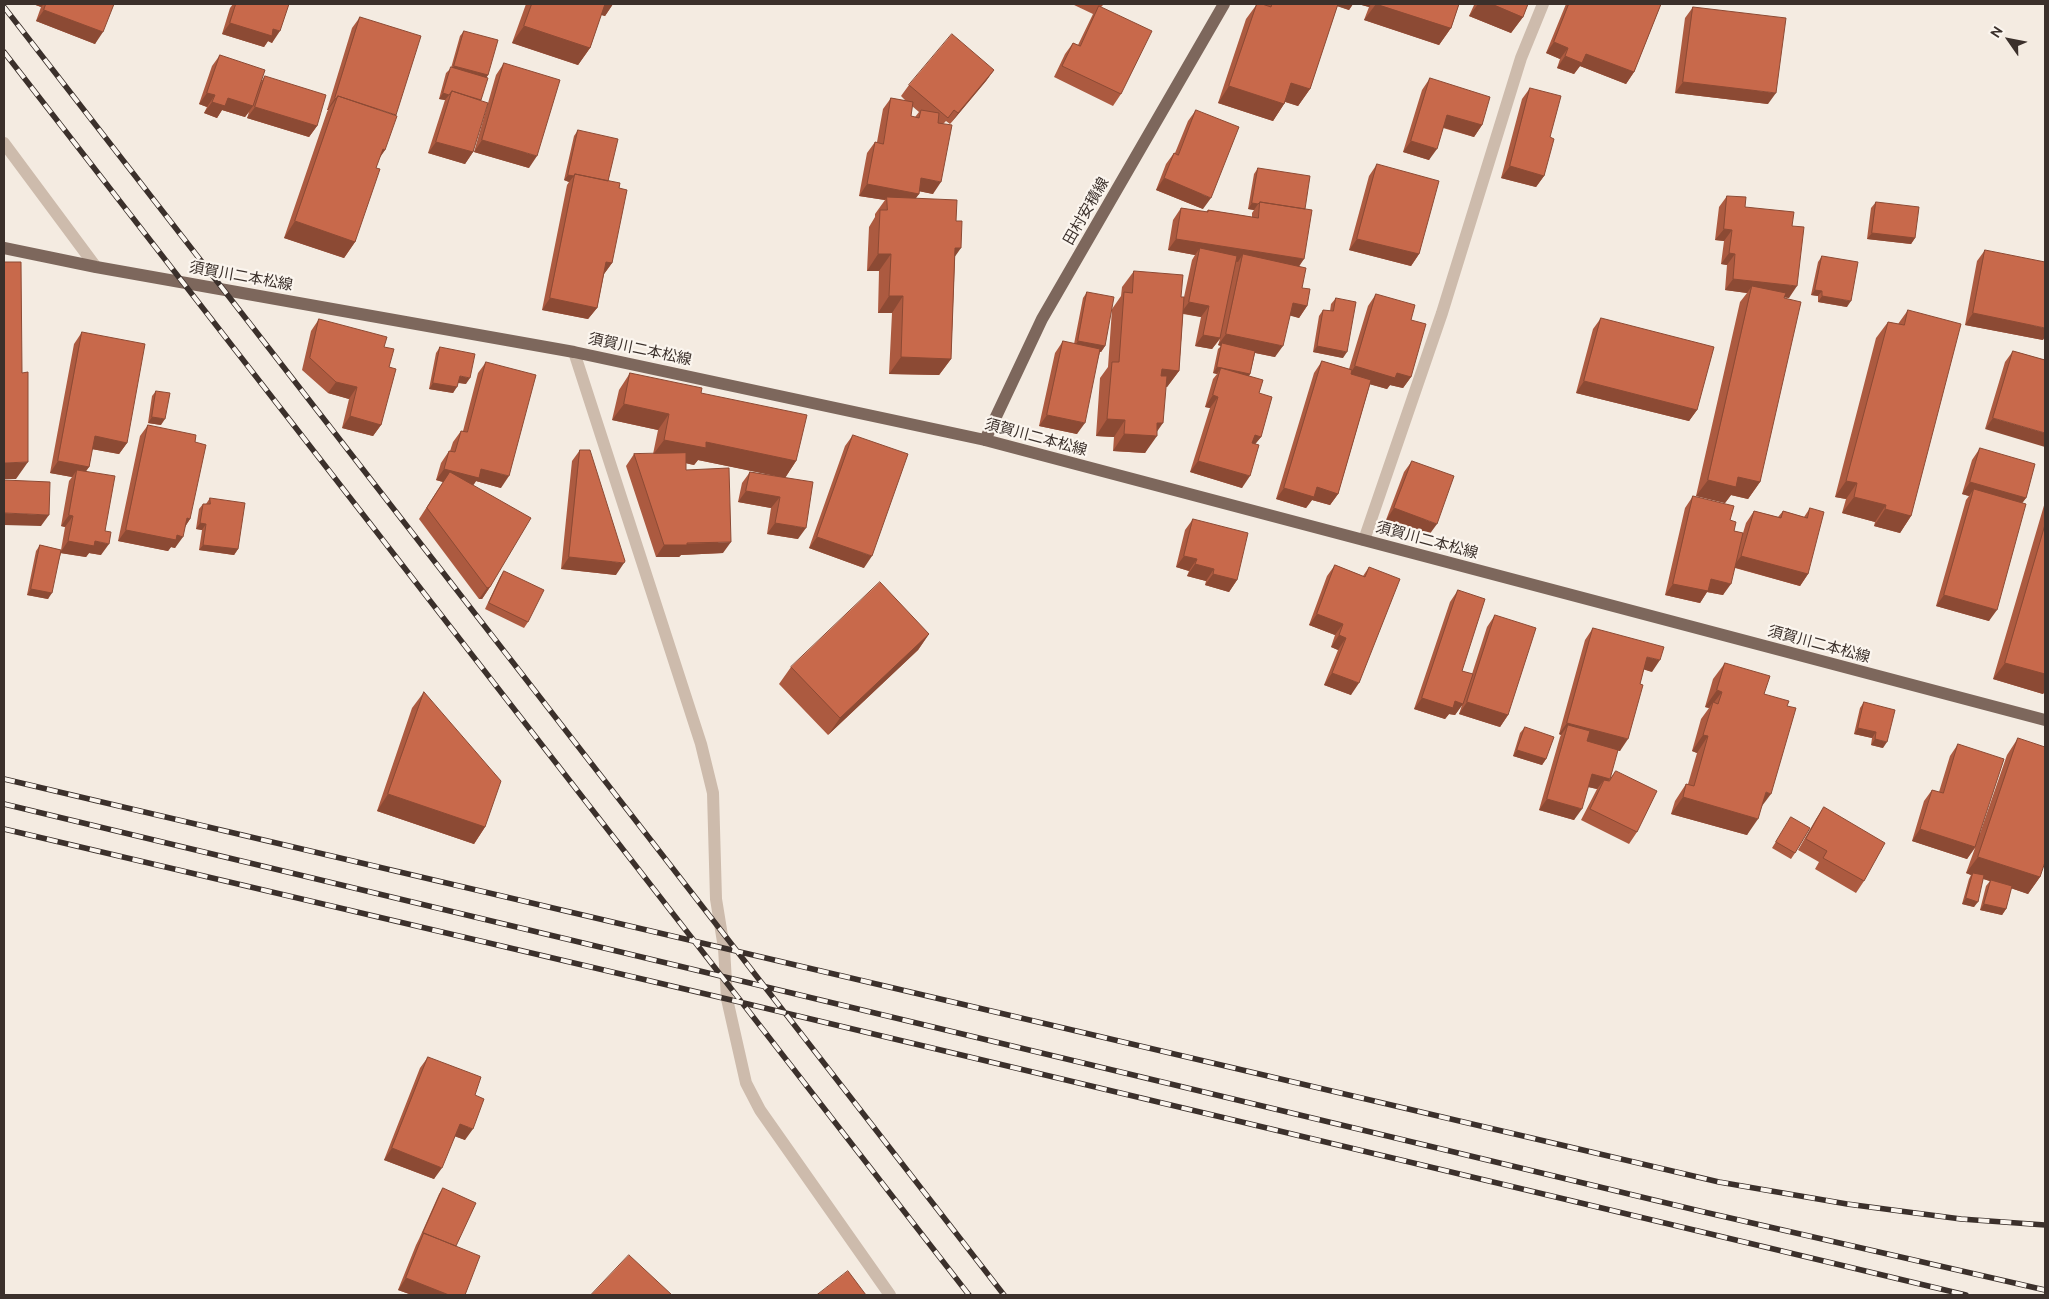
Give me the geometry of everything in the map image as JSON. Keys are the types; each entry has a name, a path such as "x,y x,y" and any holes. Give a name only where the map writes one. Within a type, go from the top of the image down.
{"main road":[{"name":"田村安積線","path":"985,440 1042,319 1224,4"},
{"name":"須賀川二本松線","path":"4,248 574,352 985,440 2045,720"}],"street":[{"path":"1364,540 1442,313 1521,58 1543,4"},
{"path":"4,143 96,266"},
{"path":"574,352 703,752 713,793 716,899 724,948 727,999 746,1083 760,1110 890,1295"}],"building":[{"path":"46,4 114,4 103,32 44,10"},
{"path":"236,4 289,4 280,31 273,29 272,36 230,23"},
{"path":"532,4 605,4 590,48 524,26"},
{"path":"1257,4 1271,7 1272,4 1338,4 1310,89 1291,83 1284,104 1229,86"},
{"path":"1376,4 1459,4 1451,28"},
{"path":"1492,4 1528,4 1523,17"},
{"path":"1569,4 1661,4 1634,72 1586,54 1582,63 1565,56 1568,48 1554,42"},
{"path":"1099,6 1152,31 1121,94 1062,66 1073,43 1080,46"},
{"path":"1693,7 1786,18 1776,93 1683,82"},
{"path":"360,17 421,36 396,115 338,96 335,98"},
{"path":"464,31 498,40 488,75 454,66"},
{"path":"952,34 994,70 958,113 954,110 948,118 909,85"},
{"path":"220,55 265,70 253,106 228,98 225,106 212,102 215,95 207,93"},
{"path":"504,63 560,80 537,156 482,140"},
{"path":"451,67 488,78 481,100 452,91 449,95 443,93"},
{"path":"265,76 326,95 317,126 255,107"},
{"path":"1430,78 1490,97 1482,125 1447,115 1437,149 1411,141"},
{"path":"1530,88 1561,96 1550,137 1554,139 1544,176 1510,166"},
{"path":"452,91 488,103 473,152 436,142"},
{"path":"338,96 397,116 385,150 383,149 376,168 380,169 355,242 295,221"},
{"path":"891,98 913,102 911,116 919,118 921,110 939,113 938,123 952,125 941,182 921,178 919,194 867,184 875,142 883,144"},
{"path":"1196,110 1239,127 1211,198 1164,178 1174,153 1178,155"},
{"path":"578,130 618,139 608,181 575,174 574,176 568,175"},
{"path":"1377,164 1439,181 1419,254 1357,239"},
{"path":"1258,168 1310,176 1305,209 1260,202 1258,204 1252,203"},
{"path":"575,174 620,183 619,188 627,190 612,263 606,262 597,308 550,298"},
{"path":"1727,196 1746,197 1745,207 1794,212 1792,226 1804,227 1797,286 1733,279 1735,254 1729,253 1732,230 1724,229"},
{"path":"887,197 957,200 956,221 962,221 961,248 955,248 951,359 901,357 903,296 889,296 891,254 878,254 880,210 887,210"},
{"path":"1260,202 1312,210 1304,259 1176,239 1181,208 1258,218"},
{"path":"1876,202 1919,207 1915,238 1872,233"},
{"path":"1200,248 1237,256 1220,338 1203,335 1209,306 1189,302"},
{"path":"1985,250 2045,262 2045,328 1973,313"},
{"path":"1243,254 1306,268 1302,288 1310,289 1307,306 1293,303 1283,346 1226,334"},
{"path":"1822,256 1858,262 1851,301 1822,296 1822,291 1815,290"},
{"path":"4,262 21,262 22,373 28,372 28,462 4,463"},
{"path":"1134,271 1183,275 1181,297 1184,297 1179,371 1162,369 1161,376 1167,376 1163,423 1157,423 1157,436 1124,434 1125,420 1107,419 1112,362 1119,362 1124,292 1132,293"},
{"path":"1752,286 1786,293 1784,298 1801,302 1760,482 1738,477 1736,487 1708,480"},
{"path":"1087,292 1114,297 1105,346 1078,341"},
{"path":"1376,294 1415,305 1411,320 1426,324 1411,377 1397,373 1395,378 1355,366"},
{"path":"1336,298 1356,302 1347,352 1317,346 1323,310 1333,311"},
{"path":"1908,310 1961,324 1911,516 1885,509 1886,505 1854,497 1857,483 1846,481 1888,322 1904,325"},
{"path":"1601,318 1714,347 1697,410 1584,381"},
{"path":"319,319 387,337 384,347 394,349 389,367 396,369 381,425 350,416 357,387 336,382 310,358"},
{"path":"82,332 145,344 127,443 95,436 89,467 58,461"},
{"path":"1063,341 1100,349 1085,423 1047,415"},
{"path":"1222,343 1255,351 1250,374 1217,367"},
{"path":"440,347 475,354 470,378 460,376 457,387 433,383"},
{"path":"2013,351 2045,360 2045,433 1993,418"},
{"path":"1322,361 1352,370 1351,374 1371,380 1338,494 1317,487 1314,497 1284,488"},
{"path":"486,362 536,375 509,476 481,469 479,478 444,469 449,451 455,452 461,431 467,432"},
{"path":"1221,368 1263,380 1259,393 1272,397 1261,437 1255,435 1252,443 1259,445 1250,476 1198,461 1218,397 1213,395"},
{"path":"630,373 702,388 701,393 807,415 796,461 706,442 706,448 664,440 669,414 624,404"},
{"path":"156,391 170,393 165,419 152,417"},
{"path":"148,425 196,435 195,442 206,445 190,519 187,518 183,537 177,535 176,540 126,530"},
{"path":"853,435 908,454 872,556 817,537"},
{"path":"1980,448 2035,464 2026,498 1970,482"},
{"path":"580,450 590,450 625,561 624,563 569,557"},
{"path":"686,453 686,470 729,468 731,542 664,545 634,454"},
{"path":"1412,461 1454,476 1437,524 1394,508"},
{"path":"77,470 115,476 105,531 111,532 109,544 95,541 94,546 68,541 73,516 69,515"},
{"path":"450,472 531,518 490,587 487,588 427,508"},
{"path":"750,472 813,482 806,528 775,523 780,497 746,491"},
{"path":"4,480 50,482 49,515 4,513"},
{"path":"1974,489 2026,504 1997,610 1944,595"},
{"path":"1693,496 1734,506 1730,520 1736,522 1734,531 1743,533 1731,584 1711,579 1708,591 1673,584"},
{"path":"210,498 245,503 238,549 203,545 206,524 200,523 203,504 210,504"},
{"path":"1810,508 1824,512 1808,574 1741,556 1754,511 1781,518 1783,511 1807,518"},
{"path":"1193,519 1248,533 1237,580 1213,574 1214,569 1195,564 1197,559 1184,556"},
{"path":"2045,525 2045,674 2005,663"},
{"path":"40,545 61,550 52,593 31,589"},
{"path":"1335,565 1365,577 1369,567 1400,579 1359,683 1332,673 1346,638 1339,635 1343,624 1317,614"},
{"path":"504,571 544,590 528,622 489,603"},
{"path":"880,582 929,634 840,718 791,667"},
{"path":"1458,590 1485,599 1462,671 1473,674 1463,704 1455,701 1453,708 1422,698"},
{"path":"1495,615 1536,628 1508,715 1467,702"},
{"path":"1593,628 1664,647 1660,660 1647,657 1640,684 1643,685 1628,739 1567,723"},
{"path":"1725,663 1770,676 1764,694 1789,701 1787,706 1796,708 1771,794 1766,792 1758,819 1683,797 1686,784 1694,786 1708,736 1703,735 1713,702 1718,704 1722,692 1717,690"},
{"path":"424,692 501,781 485,827 388,794"},
{"path":"1864,702 1895,710 1887,742 1875,739 1876,732 1858,728"},
{"path":"1568,725 1590,731 1587,741 1618,750 1610,779 1592,774 1582,809 1547,799"},
{"path":"1525,727 1554,737 1546,759 1517,750"},
{"path":"2018,738 2045,747 2045,862 2040,877 1978,857"},
{"path":"1958,744 2004,759 1975,847 1920,829 1932,790 1943,793"},
{"path":"1616,771 1657,791 1637,832 1590,809 1604,780 1609,781"},
{"path":"1824,807 1885,843 1864,881 1823,858 1827,851 1806,839"},
{"path":"1791,817 1810,828 1795,853 1776,842"},
{"path":"1973,873 1984,875 1978,902 1966,898"},
{"path":"1991,880 2012,886 2006,909 1984,904"},
{"path":"428,1057 481,1077 475,1095 484,1099 473,1129 460,1124 442,1168 392,1148"},
{"path":"443,1188 476,1203 456,1246 423,1233"},
{"path":"424,1233 480,1256 465,1295 449,1295 406,1278"},
{"path":"629,1255 672,1295 591,1295"},
{"path":"848,1271 866,1295 817,1295"}],"railway":[{"path":"4,7 1004,1295"},
{"path":"4,52 969,1295"},
{"path":"4,779 1719,1182 1847,1204 1961,1219 2045,1225"},
{"path":"4,804 1704,1212 2045,1290"},
{"path":"4,829 727,999 1966,1295"}]}
